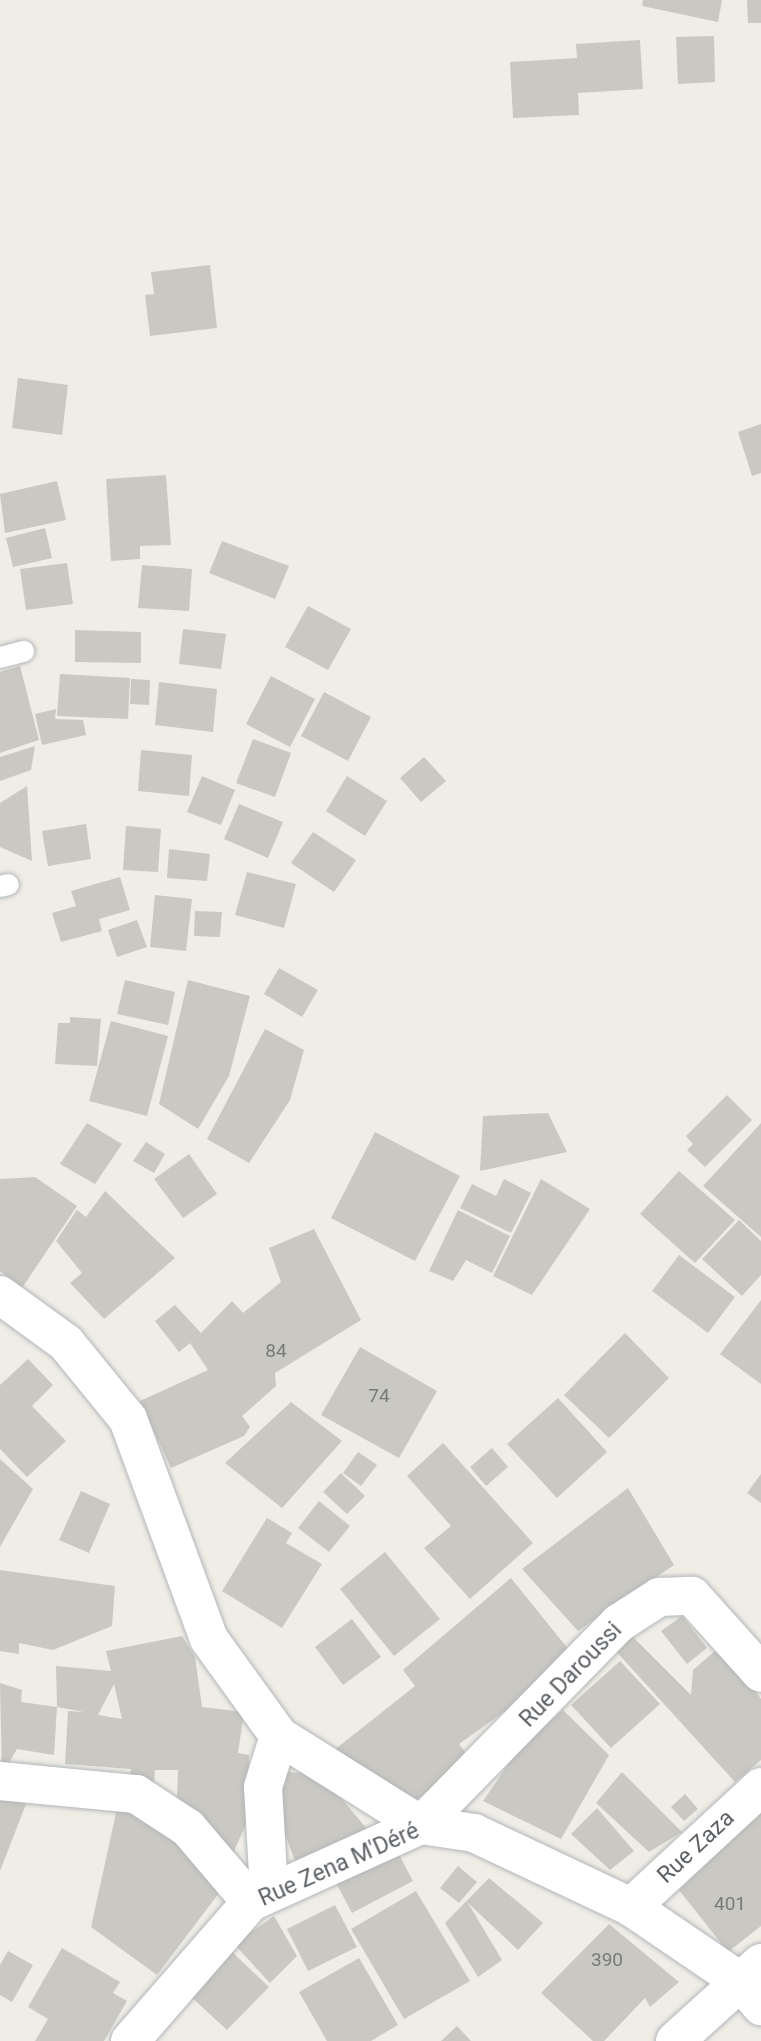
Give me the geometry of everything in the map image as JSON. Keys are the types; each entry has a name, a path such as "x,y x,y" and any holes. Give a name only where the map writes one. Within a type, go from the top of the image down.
{"street":[{"path":"0,1295 66,1343 128,1419 209,1639 279,1737 421,1825"},
{"name":"Rue Daroussi","path":"421,1825 619,1623 659,1597 692,1596 761,1672"},
{"path":"260,1897 263,1787 279,1737"},
{"path":"0,1781 136,1794 188,1828 260,1897"},
{"name":"Rue Zaza","path":"631,1907 761,1787"},
{"name":"Rue Zena M'Déré","path":"130,2041 260,1897 421,1825 474,1833 631,1907 754,1983"},
{"path":"675,2041 754,1983"}],"lane":[{"path":"0,657 23,651"}],"building":[{"path":"643,0 722,0 718,22 642,6"},
{"path":"747,0 761,0 761,23 748,23"},
{"path":"714,36 715,82 678,84 676,37"},
{"path":"640,40 643,89 578,93 579,115 513,118 510,62 577,58 576,44"},
{"path":"210,265 217,328 150,336 145,295 154,294 151,272"},
{"path":"18,378 68,385 62,435 12,428"},
{"path":"761,424 761,473 752,476 738,432"},
{"path":"166,475 171,545 140,546 140,559 111,561 106,479"},
{"path":"57,481 66,520 5,533 0,494"},
{"path":"45,528 52,558 13,567 6,538"},
{"path":"222,541 289,566 275,599 209,573"},
{"path":"67,563 73,604 26,610 20,569"},
{"path":"142,565 192,569 189,611 138,608"},
{"path":"308,606 351,629 328,670 285,647"},
{"path":"183,629 226,634 221,669 179,664"},
{"path":"75,630 141,632 141,663 75,662"},
{"path":"20,666 39,740 0,753 0,672"},
{"path":"60,674 130,678 128,719 57,716"},
{"path":"271,676 315,699 290,747 246,724"},
{"path":"131,679 150,680 149,705 130,704"},
{"path":"159,682 217,689 213,732 155,725"},
{"path":"324,692 371,717 348,761 301,736"},
{"path":"56,709 55,719 83,720 86,735 42,745 35,714"},
{"path":"253,739 291,753 275,797 236,783"},
{"path":"35,746 31,770 0,781 0,757"},
{"path":"141,750 192,755 189,796 138,791"},
{"path":"424,757 446,781 421,802 400,778"},
{"path":"202,776 235,790 221,825 187,812"},
{"path":"347,776 387,801 365,836 326,811"},
{"path":"27,786 32,861 0,847 0,803"},
{"path":"239,804 283,822 268,858 224,839"},
{"path":"86,824 91,859 48,866 42,831"},
{"path":"126,826 161,829 158,872 123,870"},
{"path":"313,832 356,860 334,892 291,863"},
{"path":"169,849 210,854 207,881 167,878"},
{"path":"247,872 296,884 284,928 235,915"},
{"path":"120,877 130,910 99,919 102,931 61,942 52,913 76,906 71,891"},
{"path":"155,895 192,899 186,951 150,947"},
{"path":"195,911 222,912 220,937 194,936"},
{"path":"137,920 147,947 117,957 108,930"},
{"path":"279,968 318,990 302,1017 264,994"},
{"path":"125,980 175,992 168,1025 117,1014"},
{"path":"188,980 250,996 229,1076 198,1129 159,1104"},
{"path":"70,1017 101,1019 97,1066 55,1064 58,1023 70,1023"},
{"path":"111,1021 168,1036 147,1116 89,1101"},
{"path":"265,1029 304,1050 290,1100 249,1163 207,1139"},
{"path":"727,1095 752,1120 705,1167 687,1150 693,1144 686,1136"},
{"path":"548,1113 567,1152 480,1171 483,1116"},
{"path":"87,1123 122,1144 95,1184 60,1164"},
{"path":"761,1123 761,1237 703,1186"},
{"path":"375,1132 460,1176 415,1261 331,1218"},
{"path":"146,1142 165,1154 154,1173 133,1161"},
{"path":"189,1154 217,1194 183,1218 154,1179"},
{"path":"679,1171 735,1220 695,1263 640,1214"},
{"path":"35,1177 77,1206 22,1288 0,1271 0,1179"},
{"path":"504,1179 531,1193 511,1233 460,1208 472,1184 496,1196"},
{"path":"541,1179 590,1209 532,1295 493,1276"},
{"path":"105,1191 175,1258 104,1319 70,1283 82,1273 56,1241 77,1210 86,1217"},
{"path":"458,1210 510,1236 492,1273 466,1260 453,1281 429,1271"},
{"path":"739,1220 761,1241 761,1275 742,1296 702,1259"},
{"path":"314,1229 361,1320 275,1373 276,1386 242,1416 250,1427 244,1436 171,1468 140,1401 208,1370 190,1343 179,1352 155,1321 175,1305 201,1333 232,1301 243,1313 281,1282 269,1248"},
{"path":"679,1255 735,1297 708,1333 652,1291"},
{"path":"761,1300 761,1384 720,1354"},
{"path":"625,1333 669,1378 609,1438 564,1395"},
{"path":"360,1347 437,1391 399,1458 321,1415"},
{"path":"28,1359 53,1385 32,1406 66,1441 27,1477 0,1449 0,1385"},
{"path":"558,1398 607,1452 557,1498 507,1444"},
{"path":"291,1402 342,1441 282,1508 225,1463"},
{"path":"443,1443 533,1543 470,1599 424,1548 451,1526 407,1476"},
{"path":"492,1448 508,1467 486,1486 470,1467"},
{"path":"358,1452 377,1465 361,1486 343,1473"},
{"path":"0,1459 33,1489 0,1547"},
{"path":"341,1473 365,1496 347,1514 323,1492"},
{"path":"761,1474 761,1503 747,1493"},
{"path":"628,1488 674,1565 578,1631 522,1569"},
{"path":"81,1491 110,1504 89,1553 59,1540"},
{"path":"319,1501 350,1526 329,1552 298,1528"},
{"path":"267,1518 292,1533 286,1543 322,1564 282,1628 222,1591"},
{"path":"385,1552 440,1619 394,1656 340,1589"},
{"path":"0,1570 115,1586 112,1626 53,1650 19,1643 19,1654 0,1651"},
{"path":"511,1578 577,1660 459,1744 471,1760 408,1806 333,1751 415,1686 403,1670"},
{"path":"682,1616 707,1648 687,1664 661,1631"},
{"path":"352,1619 381,1657 343,1685 315,1647"},
{"path":"628,1632 691,1695 693,1670 723,1644 761,1699 761,1760 735,1782 613,1648"},
{"path":"182,1636 195,1657 202,1707 244,1712 238,1753 249,1755 247,1822 231,1858 177,1799 178,1770 155,1770 154,1784 130,1778 131,1769 65,1764 68,1711 84,1712 57,1707 56,1666 111,1671 106,1651","holes":["114,1684 122,1719 98,1715"]},
{"path":"620,1661 660,1704 611,1748 571,1705"},
{"path":"0,1683 22,1690 21,1702 57,1707 54,1755 17,1749 2,1774"},
{"path":"563,1710 609,1755 561,1839 483,1801 523,1743"},
{"path":"288,1772 313,1774 332,1787 367,1829 295,1861 273,1801 276,1780"},
{"path":"622,1772 682,1832 649,1852 596,1803"},
{"path":"0,1794 26,1804 0,1871"},
{"path":"685,1794 698,1809 684,1821 671,1807"},
{"path":"118,1804 177,1842 219,1893 157,1975 91,1927"},
{"path":"597,1808 634,1851 610,1870 571,1834"},
{"path":"761,1810 761,1926 728,1952 679,1890"},
{"path":"396,1849 413,1881 352,1913 335,1881"},
{"path":"458,1866 477,1882 459,1903 440,1888"},
{"path":"489,1878 543,1923 518,1950 468,1903 502,1960 478,1977 445,1923"},
{"path":"416,1891 470,1981 404,2019 351,1929"},
{"path":"335,1905 357,1947 308,1971 287,1929"},
{"path":"274,1916 297,1956 270,1983 234,1944"},
{"path":"609,1924 679,1982 650,2007 645,1998 604,2041 593,2041 541,1993"},
{"path":"62,1948 120,1982 113,1993 127,2001 104,2041 35,2041 48,2019 28,2007"},
{"path":"230,1950 269,1987 227,2030 187,1993"},
{"path":"8,1951 33,1965 12,2002 0,1995 0,1965"},
{"path":"359,1958 398,2025 371,2041 327,2041 299,1992"},
{"path":"457,2026 471,2041 441,2041"}]}
